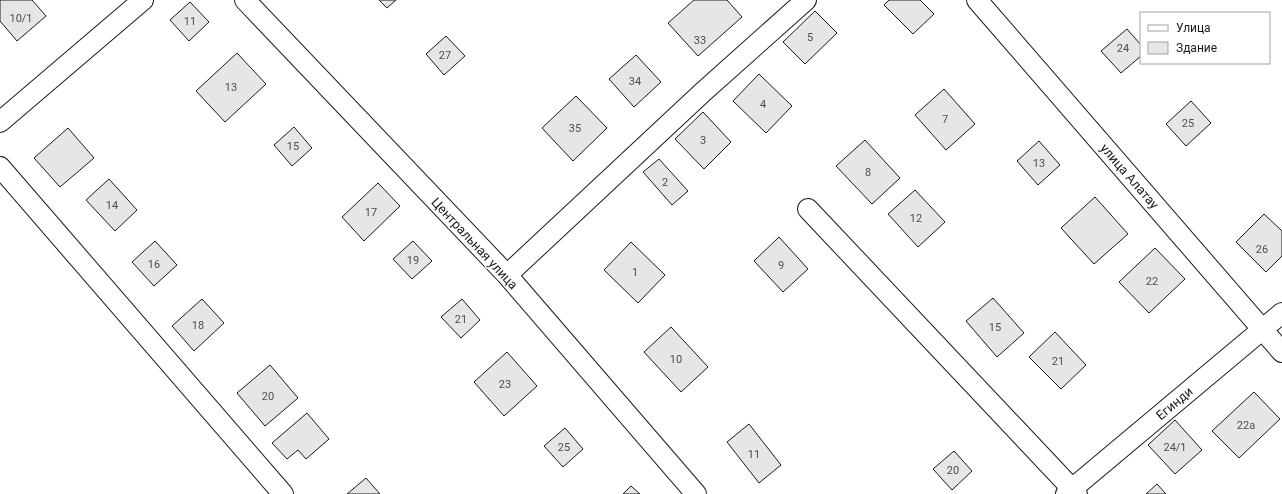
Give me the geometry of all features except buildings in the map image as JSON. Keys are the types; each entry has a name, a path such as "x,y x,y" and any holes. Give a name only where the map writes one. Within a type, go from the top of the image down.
{"street":[{"path":"0,122 144,0"},
{"name":"Центральная улица","path":"244,0 507,275 696,494"},
{"path":"507,275 704,92 806,0"},
{"name":"улица Алатау","path":"977,0 1282,352"},
{"path":"0,167 283,494"},
{"path":"808,209 1072,492"},
{"name":"Егинди","path":"1072,492 1263,330 1282,312"}]}
